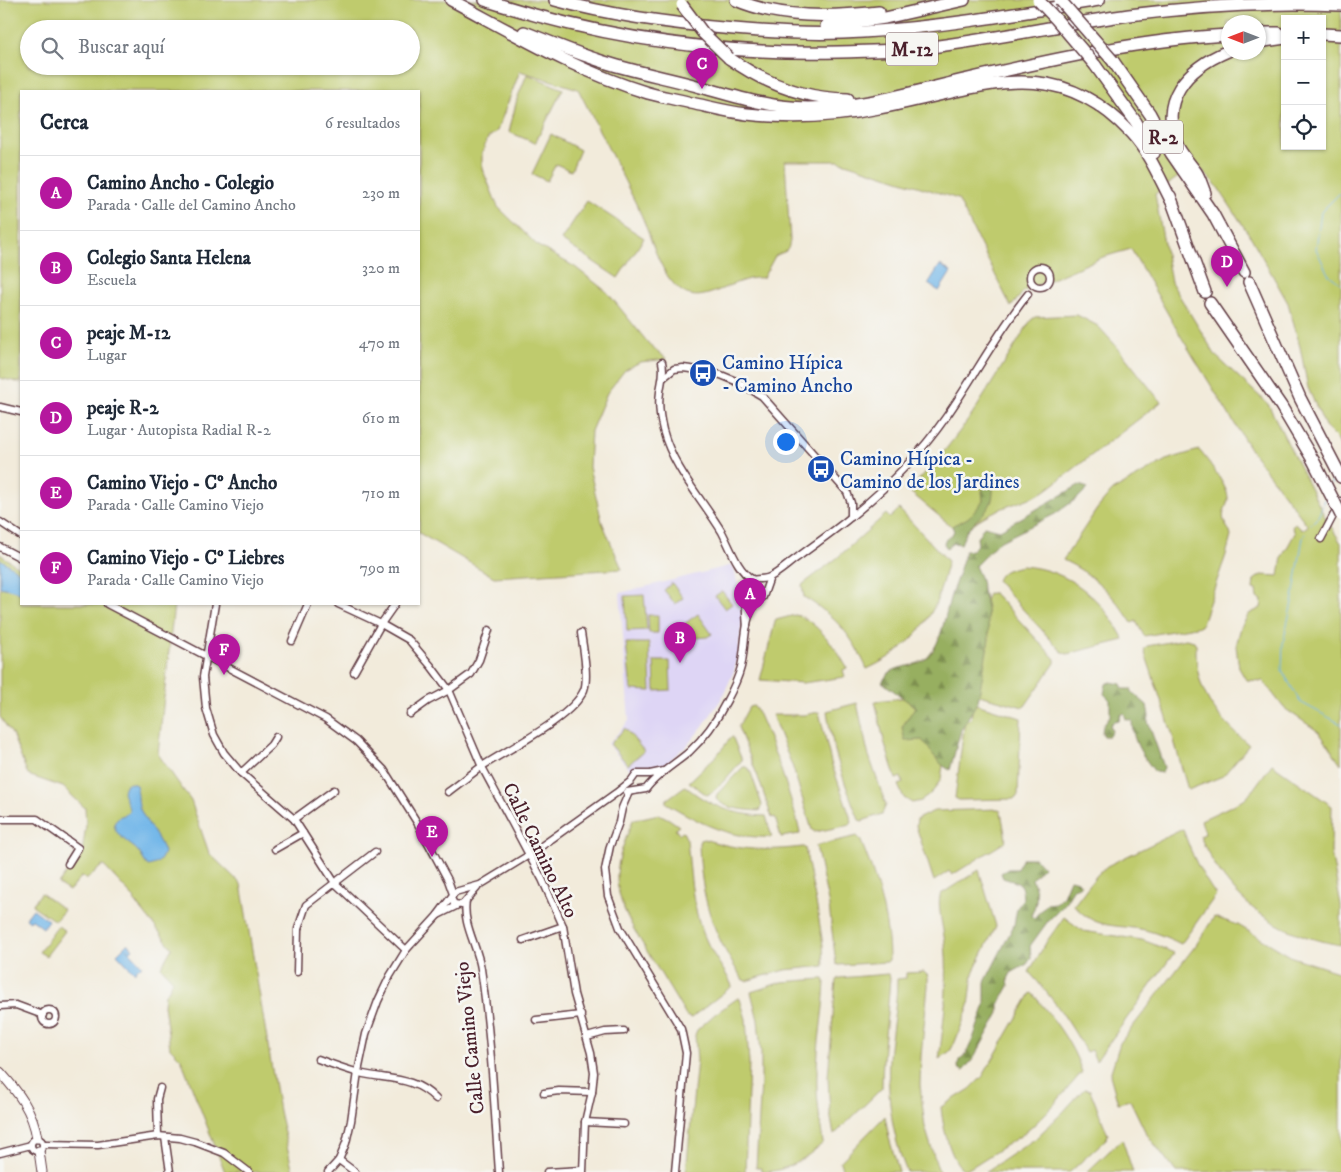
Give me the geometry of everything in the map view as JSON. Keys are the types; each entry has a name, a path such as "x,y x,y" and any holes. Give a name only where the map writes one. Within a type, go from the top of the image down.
{"highway":[{"path":"451,0 571,62 612,80 648,92 745,114 785,118 840,115 908,103 983,85 1014,81 1042,82 1072,90 1108,111 1132,134 1144,150 1172,202"},
{"name":"M-12","path":"485,0 578,26 631,38 713,49 789,53 914,48 1014,35 1186,8 1244,5 1341,5"},
{"name":"M-12","path":"555,0 586,9 676,24 776,33 862,32 948,24 1099,0"},
{"path":"736,0 754,7 780,13 834,15 892,11 950,0"},
{"path":"710,27 776,29 846,25 964,0"},
{"name":"R-2","path":"1038,0 1096,65 1136,122 1161,166 1172,202 1207,297 1281,406 1313,460 1341,515"},
{"name":"R-2","path":"1060,0 1113,61 1150,114 1171,153 1213,214 1247,277 1300,398 1341,477"},
{"path":"681,2 703,33 729,58 747,71 793,91 827,98 866,98 924,90"},
{"path":"469,9 598,60 753,102 791,107 839,106 878,101 1115,47 1221,36"},
{"path":"1266,33 1281,33"},
{"path":"1266,41 1281,39"},
{"path":"1213,214 1197,174 1185,159 1177,142 1173,130 1172,112 1179,90 1188,75 1204,63 1221,54"}],"street":[{"path":"746,626 745,587 756,579 770,577 851,517 914,457 946,418 1007,322 1028,294 1032,281 1031,276 1035,269 1043,268 1048,270 1050,280 1047,285 1039,287 1028,294"},
{"path":"1032,281 1039,287"},
{"path":"674,369 662,362 660,413 669,447 683,473 721,532 744,574 765,584 766,587"},
{"path":"662,378 674,369 683,368 721,375 738,382 762,396 850,498 866,504"},
{"path":"0,407 20,412"},
{"path":"850,498 851,517"},
{"path":"1321,540 1341,500"},
{"path":"0,522 20,535"},
{"path":"0,547 20,557"},
{"path":"613,795 643,790 691,750 717,719 734,687 740,669 750,611 757,600 766,594 766,587 770,577"},
{"path":"746,594 750,599 757,600"},
{"path":"109,605 326,719 356,742 384,770 418,824 456,894"},
{"path":"215,605 208,656 203,677 206,708 214,735 224,753 241,773 294,819 335,883 406,950"},
{"path":"292,641 308,605"},
{"name":"Calle Camino Alto","path":"340,605 381,624 409,640 449,690 482,767 542,879 563,926 574,994 587,1037 594,1072 592,1092 585,1122 582,1171"},
{"path":"354,672 381,624 394,605"},
{"path":"410,714 471,674 479,660 489,630"},
{"path":"448,792 482,767 562,716 579,697 584,689 585,661 581,633"},
{"path":"241,773 276,737"},
{"path":"328,1172 339,1160 346,1143 366,1034 378,1001 390,976 406,950 456,894 480,885 529,855 613,795 631,781 636,774 664,771"},
{"path":"644,774 648,778 649,784"},
{"path":"631,781 632,786 637,790"},
{"path":"294,819 334,790"},
{"path":"629,792 610,846 605,870 608,896 620,928 681,1029 686,1053 675,1172"},
{"path":"613,795 622,808"},
{"path":"0,819 37,819 78,848 68,864"},
{"path":"275,849 303,833"},
{"path":"297,972 298,929 306,905 375,852"},
{"path":"437,916 462,905 480,885"},
{"path":"456,894 465,894 466,901"},
{"path":"456,894 452,902 457,906 468,923"},
{"name":"Calle Camino Viejo","path":"466,901 465,909 468,923 481,966 490,1045 499,1172"},
{"path":"523,940 563,926"},
{"path":"0,1006 16,1005 43,1015"},
{"path":"536,1020 581,1016"},
{"path":"587,1037 605,1032 624,1031"},
{"path":"318,1059 358,1072 406,1080 429,1092 436,1099"},
{"path":"0,1072 20,1095 28,1111 38,1144 42,1172"},
{"path":"160,1088 157,1099 162,1136 170,1172"},
{"path":"544,1093 559,1091 592,1092"},
{"path":"585,1122 624,1124"},
{"path":"0,1153 38,1144 98,1145 162,1136 195,1142 224,1153 249,1172"},
{"path":"339,1160 355,1172"},
{"path":"547,1172 582,1171"}],"shaded area":[{"path":"733,565 743,615 734,671 722,698 685,748 666,764 638,769 632,772 608,744 629,721 620,593"}],"green space":[{"path":"0,0 1341,0 1341,447 1337,439 1325,426 1308,388 1300,347 1288,303 1252,239 1217,186 1196,164 1155,194 1171,282 1216,356 1268,404 1324,515 1341,543 1341,764 1319,732 1284,708 1263,681 1246,680 1239,668 1236,646 1241,627 1249,614 1261,608 1262,600 1257,598 1256,590 1253,589 1254,580 1261,575 1279,576 1282,557 1295,533 1292,527 1295,523 1302,530 1308,526 1252,452 1180,335 1131,249 1103,257 1024,291 1011,307 958,199 839,161 785,161 790,240 786,251 775,256 763,278 744,280 698,296 690,295 677,287 663,268 640,212 578,89 520,71 497,131 488,138 482,153 482,168 498,207 538,246 575,267 607,292 649,344 667,359 640,362 625,370 607,393 591,431 589,467 602,522 622,569 494,577 420,534 420,90 20,90 20,383 0,378"},
{"path":"527,74 563,89 535,143 509,132 517,99"},
{"path":"551,134 580,150 571,171 556,164 547,181 532,174"},
{"path":"587,201 644,238 618,278 561,240"},
{"path":"1077,315 1098,326 1161,402 1045,491 980,519 962,535 909,491 946,449 972,415 1031,320 1035,317"},
{"path":"1199,450 1216,473 1227,493 1228,501 1223,518 1231,536 1226,555 1201,626 1144,636 1136,621 1132,623 1118,603 1102,586 1084,572 1063,560 1097,509 1112,491 1166,460"},
{"path":"988,485 993,488 993,496 989,507 968,529 961,544 953,543 947,548 944,544 945,540 954,531 952,526 967,519 974,512 983,501 982,491 984,486"},
{"path":"1079,485 1088,488 1055,514 997,543 975,566 980,577 987,608 989,639 978,701 961,730 950,770 938,761 922,740 905,741 902,727 915,707 882,682 889,673 898,668 914,665 928,657 933,650 940,635 965,551 972,550 978,544 977,538 984,526 1000,530"},
{"path":"899,509 948,561 936,603 924,624 899,650 867,669 855,646 842,628 825,612 804,597 802,585 837,558 886,514 890,518"},
{"path":"0,554 20,568 20,605 174,605 158,754 191,801 209,853 241,884 279,1111 293,1172 225,1172 181,1059 170,1048 164,1005 165,994 173,980 161,967 172,948 135,899 103,865 86,880 82,876 69,891 58,884 82,852 86,825 85,808 63,787 28,775 12,734 0,717"},
{"path":"1022,566 1039,568 1055,573 1083,589 1106,612 1124,640 1067,654 1062,652 997,581 1004,572"},
{"path":"672,583 683,598 675,604 664,590"},
{"path":"756,584 762,590 756,596 750,590"},
{"path":"722,591 732,604 725,609 715,596"},
{"path":"994,593 1055,659 1055,663 1023,707 972,693 982,607 988,594"},
{"path":"644,595 647,630 627,631 625,596"},
{"path":"698,614 712,634 707,637 695,638 684,624"},
{"path":"648,615 658,615 658,633 649,633"},
{"path":"795,615 803,617 826,637 847,668 843,670 845,677 803,683 760,680 776,620"},
{"path":"1186,639 1194,641 1196,645 1199,677 1209,702 1226,723 1249,745 1223,776 1188,790 1171,730 1144,650 1147,646"},
{"path":"626,643 649,643 651,691 631,690"},
{"path":"654,661 670,661 671,690 655,691"},
{"path":"1111,682 1121,684 1123,689 1131,689 1147,705 1148,722 1164,767 1162,773 1155,772 1142,754 1134,736 1132,721 1126,719 1124,713 1119,720 1114,721 1110,725 1112,731 1109,736 1104,736 1102,733 1103,725 1110,716 1110,700 1104,694 1106,684"},
{"path":"911,697 953,699 941,779 928,796 921,801 912,803 904,798 898,785 903,783 901,777 896,779 884,741 875,701"},
{"path":"857,703 868,753 886,805 882,814 862,821 859,820 840,767 827,711"},
{"path":"973,703 1021,718 1018,795 1015,799 959,800 955,798 965,719 971,720"},
{"path":"753,706 756,708 781,769 796,816 799,834 781,837 775,817 772,818 738,727 749,707"},
{"path":"819,712 831,762 852,822 850,825 815,832 812,830 793,768 772,715 804,715"},
{"path":"625,728 644,751 628,765 610,744"},
{"path":"732,736 742,760 721,784 707,795 689,782 718,754"},
{"path":"1272,764 1332,806 1331,852 1341,906 1341,945 1317,940 1294,932 1255,910 1224,878 1200,836 1205,834 1201,820 1244,800"},
{"path":"743,767 750,770 762,805 759,811 730,807 716,799 717,794"},
{"path":"685,786 703,799 723,808 743,814 766,816 772,837 742,835 716,829 666,803 666,800"},
{"path":"999,809 1006,839 1005,842 952,875 949,871 934,881 916,826 917,819 934,811"},
{"path":"659,814 679,826 675,829 679,834 683,832 687,840 692,892 698,917 710,948 732,986 691,1018 686,1016 632,926 623,907 618,886 619,861 633,820"},
{"path":"1183,829 1197,864 1216,895 1181,944 1145,930 1106,925 1090,919 1074,905 1097,875 1107,866"},
{"path":"857,836 866,853 880,898 887,929 889,960 887,962 839,965 836,964 829,906 816,846"},
{"path":"704,839 741,848 805,848 823,945 824,966 785,970 746,981 743,980 723,947 710,915 700,863 699,843 700,840"},
{"path":"1023,858 1035,858 1043,867 1032,879 1036,897 1031,916 1034,918 1047,904 1055,903 1063,896 1070,879 1078,881 1081,885 1074,888 1063,906 1048,921 1030,946 1031,958 1027,964 1011,973 1008,979 1009,986 999,1004 999,1013 974,1058 963,1071 958,1068 959,1060 966,1054 985,1005 985,982 1014,925 1017,908 1023,900 1021,886 1003,878 1001,873 1008,869 1017,869"},
{"path":"979,870 996,926 973,973 969,1006 955,1042 950,1051 939,1059 946,987 945,943 940,898 941,894"},
{"path":"41,893 64,910 55,921 32,905"},
{"path":"1064,917 1083,931 1142,940 1174,953 1096,1061 1091,1050 1086,1052 1060,1010 1029,972"},
{"path":"1214,917 1238,925 1292,957 1341,973 1341,1172 1176,1172 1146,1133 1130,1100 1118,1103 1110,1075 1120,1043 1196,945"},
{"path":"58,926 65,931 46,956 39,952"},
{"path":"924,972 928,976 928,986 920,1085 925,1127 939,1172 907,1172 894,1131 889,1088 889,1059 897,979 906,978 906,973"},
{"path":"888,974 890,977 882,1088 834,1135 830,1113 828,1077 836,980 839,978"},
{"path":"824,979 817,1083 823,1143 795,1164 779,1170 761,1172 761,1168 756,1168 761,1052 758,1020 751,992 782,982"},
{"path":"1031,993 1061,1031 1073,1051 1082,1072 1052,1107 1022,1135 970,1168 963,1169 958,1165 951,1150 945,1131 941,1107 970,1089 983,1076"},
{"path":"738,998 740,999 746,1019 749,1063 745,1172 686,1172 697,1060 695,1035 697,1030 715,1014"},
{"path":"1084,1089 1090,1090 1108,1135 1070,1172 985,1172 1035,1139"},
{"path":"885,1116 899,1172 843,1172 840,1162"},
{"path":"1122,1139 1133,1172 1087,1172"}],"water":[{"path":"940,265 951,272 939,291 928,284"},
{"path":"0,559 20,572 20,594 0,587"},
{"path":"126,784 136,785 141,811 164,852 159,862 148,866 139,852 121,837 114,824 117,818 129,812 123,791"},
{"path":"33,909 48,920 43,928 31,919 30,921 26,918"},
{"path":"128,943 133,949 130,952 126,948 142,965 134,972 117,954"}],"waterway":[{"path":"1341,192 1321,212 1316,249 1328,274 1341,284"},
{"path":"1331,484 1334,476"},
{"path":"1311,524 1318,517 1326,497"},
{"path":"1305,534 1283,643 1282,670 1300,702 1341,724"}],"place":[{"name":"peaje M-12","path":"702,89"},
{"name":"peaje R-2","path":"1227,287"},
{"name":"Camino Hípica - Camino Ancho","path":"703,373"},
{"name":"Camino Hípica - Camino de los Jardines","path":"821,469"},
{"name":"Camino Ancho - Colegio","path":"750,619"},
{"name":"Colegio Santa Helena","path":"680,663"},
{"name":"Camino Viejo - Cº Liebres","path":"224,675"},
{"name":"Camino Viejo - Cº Ancho","path":"432,857"}]}
